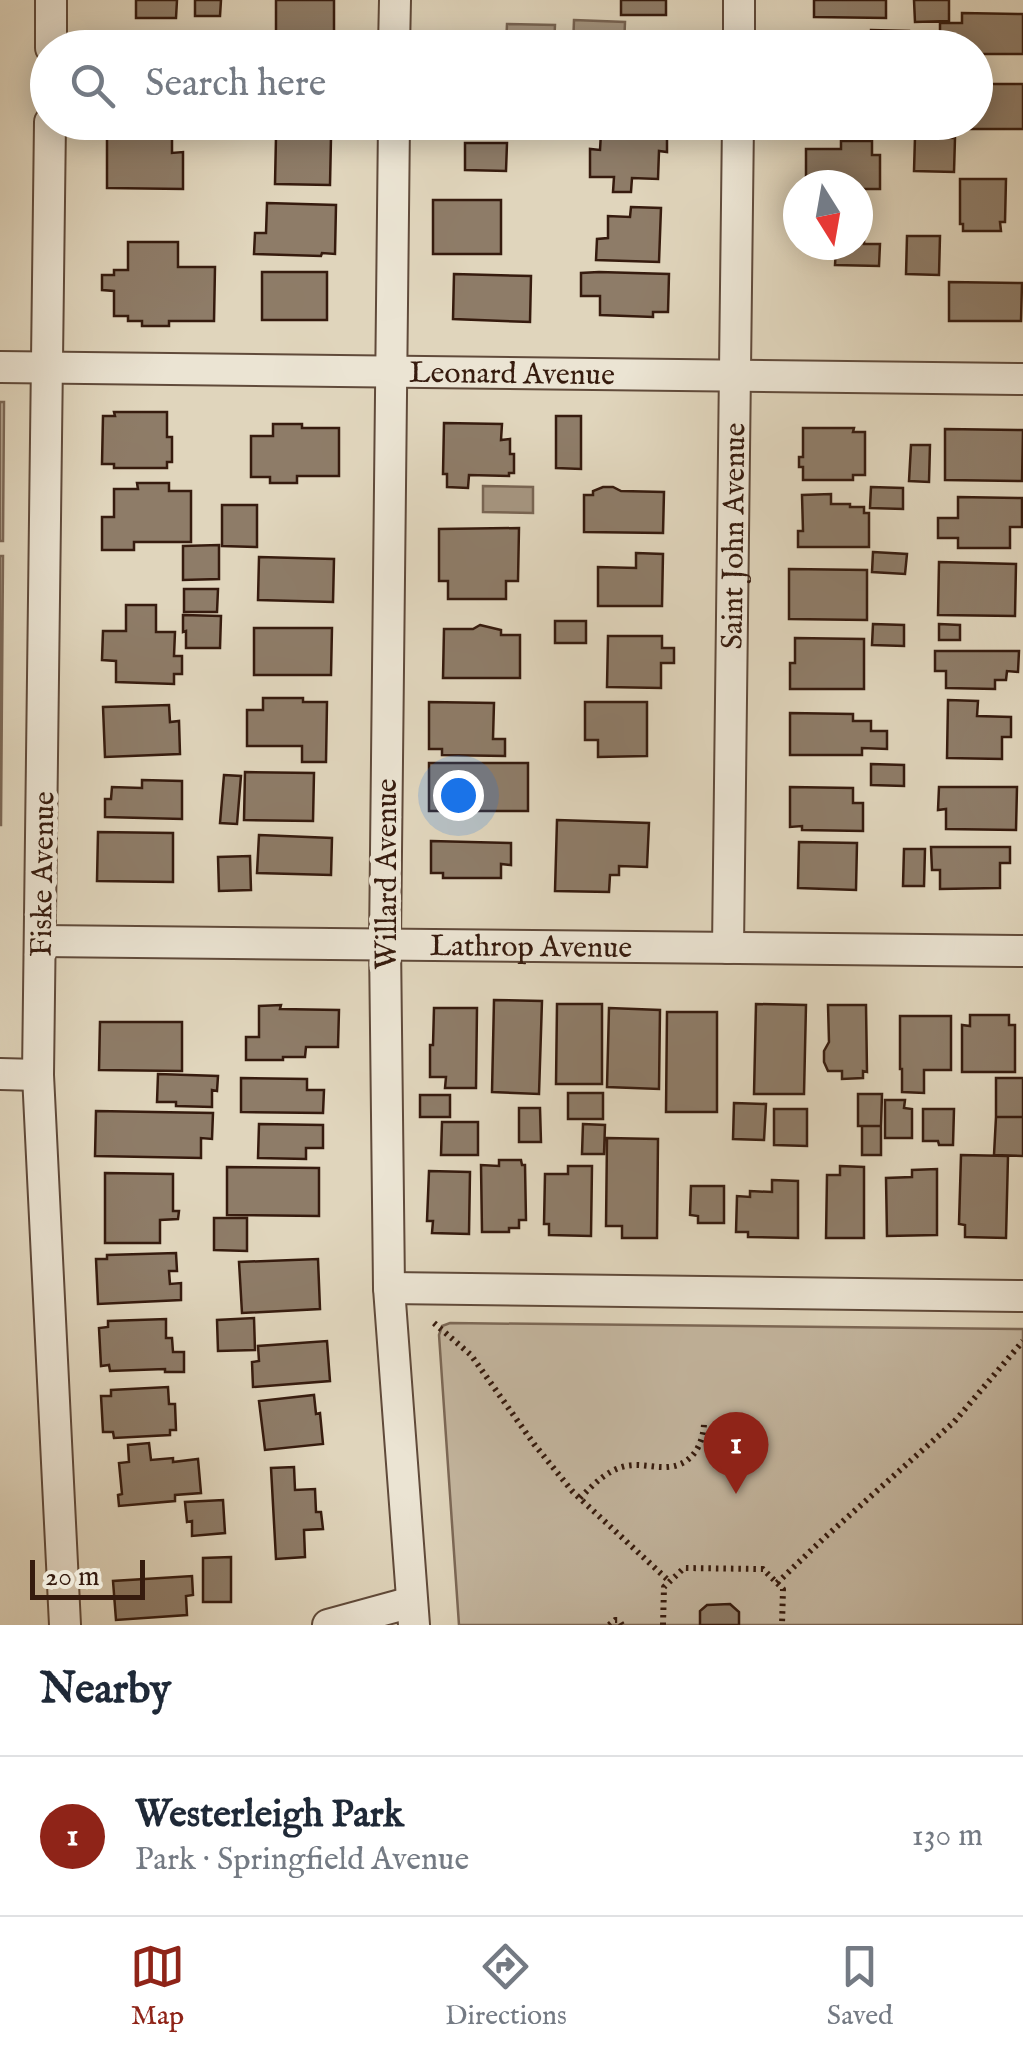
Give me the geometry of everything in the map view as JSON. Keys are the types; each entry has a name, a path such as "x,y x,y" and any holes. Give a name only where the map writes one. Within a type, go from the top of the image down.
{"street":[{"path":"51,0 51,30"},
{"path":"394,30 395,0"},
{"path":"738,30 739,0"},
{"name":"Fiske Avenue","path":"50,140 38,1075 65,1625"},
{"name":"Willard Avenue","path":"394,140 384,943 389,1288 413,1614"},
{"name":"Saint John Avenue","path":"728,948 738,140"},
{"name":"Leonard Avenue","path":"0,367 1023,379"},
{"name":"Lathrop Avenue","path":"41,942 1023,951"},
{"path":"0,1074 38,1075"},
{"path":"389,1288 1023,1296"},
{"path":"328,1625 413,1614"}],"path":[{"path":"434,1322 470,1355 534,1444 580,1498 670,1582"},
{"path":"778,1583 954,1422 1023,1341"},
{"path":"580,1498 599,1479 626,1466 664,1468 683,1464 698,1448 704,1422"},
{"path":"663,1625 664,1587 684,1568 762,1568 783,1590 782,1625"},
{"path":"609,1625 619,1620 622,1625"}],"shaded area":[{"path":"574,20 625,22 625,30 574,30"},
{"path":"507,24 555,25 555,30 507,30"},
{"path":"0,402 4,402 3,541 0,541"},
{"path":"483,486 533,487 533,513 483,512"},
{"path":"3,556 1,825 0,825"},
{"path":"450,1323 1023,1329 1023,1625 459,1625 439,1335 442,1326"}],"building":[{"path":"136,0 177,0 176,18 136,18"},
{"path":"195,0 221,0 220,16 195,16"},
{"path":"276,0 334,0 334,30 276,30"},
{"path":"621,0 666,0 666,15 621,15"},
{"path":"814,0 886,0 886,18 814,17"},
{"path":"914,0 949,0 949,21 915,22"},
{"path":"962,13 1023,14 1023,54 993,54 993,30 940,30 940,23 962,23"},
{"path":"993,84 1023,84 1023,129 993,129"},
{"path":"107,140 172,140 172,153 183,152 183,189 107,188"},
{"path":"276,140 331,140 330,185 275,184"},
{"path":"601,140 667,140 667,152 659,151 658,179 632,178 631,192 613,192 614,177 590,177 590,149 600,150"},
{"path":"915,140 955,140 954,172 914,171"},
{"path":"841,141 872,141 872,155 880,155 880,189 873,189 873,170 806,170 806,149 841,149"},
{"path":"465,143 507,143 506,171 465,170"},
{"path":"960,179 1006,179 1005,222 1000,222 1001,231 963,231"},
{"path":"433,200 501,200 501,254 433,254"},
{"path":"267,203 336,205 335,254 254,254 255,233 266,233"},
{"path":"631,207 661,208 659,262 596,260 597,239 608,238 608,216 630,217"},
{"path":"907,236 940,236 939,275 906,274"},
{"path":"128,242 178,242 178,267 215,267 214,321 169,321 169,326 142,326 142,321 128,321 128,316 114,316 114,291 102,290 102,275 128,270"},
{"path":"873,244 880,244 879,266 835,265 835,260 873,260"},
{"path":"262,272 327,272 327,320 262,320"},
{"path":"581,273 669,274 668,312 653,312 653,317 600,315 600,296 581,296"},
{"path":"454,274 531,276 530,322 453,319"},
{"path":"949,282 1022,283 1021,321 949,321"},
{"path":"114,412 167,412 172,462 167,462 167,468 114,468 114,464 102,464 103,416 115,416"},
{"path":"556,416 581,416 581,469 556,468"},
{"path":"444,423 502,424 501,440 510,439 514,473 469,475 468,488 447,487 447,474 443,474"},
{"path":"273,424 339,428 339,476 297,476 297,483 270,483 270,477 251,477 251,436 273,436"},
{"path":"803,428 854,428 853,432 865,432 865,475 853,475 853,480 803,480 799,457 803,457"},
{"path":"945,429 1023,430 1022,481 945,480"},
{"path":"911,445 930,445 929,482 909,481"},
{"path":"137,483 169,483 169,491 191,491 191,542 134,542 134,550 102,550 102,517 114,517 114,489 138,489"},
{"path":"603,487 664,492 663,533 584,532 584,495 593,495 593,491"},
{"path":"871,487 903,488 903,509 870,508"},
{"path":"831,494 831,504 864,507 864,513 869,513 869,547 798,547 798,531 803,531 802,495"},
{"path":"958,497 1022,498 1022,527 1010,527 1010,548 958,548 958,538 938,538 938,518 958,518"},
{"path":"222,505 257,505 257,547 222,546"},
{"path":"519,528 518,581 506,581 506,599 448,599 448,581 439,581 439,529"},
{"path":"219,545 219,579 183,580 183,546"},
{"path":"873,552 907,554 905,574 872,572"},
{"path":"636,553 663,554 662,606 598,606 598,567 636,568"},
{"path":"259,557 334,559 333,602 258,600"},
{"path":"939,562 1016,564 1015,616 938,615"},
{"path":"789,569 867,570 867,620 789,619"},
{"path":"184,589 218,589 217,612 184,612"},
{"path":"126,605 156,605 156,632 175,632 174,656 182,656 182,674 174,674 174,684 116,682 116,661 102,660 103,631 126,631"},
{"path":"183,615 221,616 220,648 186,648"},
{"path":"555,621 586,621 586,643 555,643"},
{"path":"873,624 904,625 904,646 872,645"},
{"path":"939,624 960,625 960,640 939,640"},
{"path":"480,625 501,630 501,635 520,635 520,678 443,678 444,629 473,629"},
{"path":"254,628 332,628 331,675 254,675"},
{"path":"608,636 662,636 662,648 674,648 674,663 661,663 661,688 607,687"},
{"path":"795,638 864,639 864,689 790,689"},
{"path":"935,651 1019,651 1018,672 1007,671 1006,680 995,680 995,689 946,688 946,671 935,671"},
{"path":"263,698 327,702 326,762 302,762 302,746 247,746 247,710 263,710"},
{"path":"948,700 978,701 977,716 1011,717 1011,737 1002,737 1002,759 947,758"},
{"path":"429,702 494,703 493,739 505,739 505,756 442,755 442,749 429,749"},
{"path":"585,702 647,702 647,756 598,757 598,740 585,740"},
{"path":"169,705 170,722 179,721 180,754 105,757 103,707"},
{"path":"790,713 853,714 853,721 871,721 871,731 887,731 887,749 862,748 862,755 790,755"},
{"path":"429,763 528,763 528,811 429,811"},
{"path":"871,764 904,765 904,786 871,785"},
{"path":"245,772 314,773 313,821 244,820"},
{"path":"224,775 241,776 237,824 220,823"},
{"path":"142,780 182,781 182,819 105,817 105,799 111,799 112,787 142,788"},
{"path":"790,787 853,788 853,803 863,803 863,831 790,827"},
{"path":"939,787 1017,787 1016,830 946,829 946,809 938,810"},
{"path":"557,820 649,823 647,867 619,866 619,875 610,875 609,892 555,891"},
{"path":"98,832 173,833 173,882 97,881"},
{"path":"259,835 332,838 331,875 257,873"},
{"path":"431,841 511,843 511,865 501,864 501,878 443,878 443,873 431,873"},
{"path":"799,842 857,843 856,890 798,888"},
{"path":"931,847 1010,847 1010,863 1000,863 1000,888 940,889 940,870 932,870"},
{"path":"904,849 925,849 924,886 903,886"},
{"path":"250,856 251,890 219,891 218,857"},
{"path":"494,1000 542,1001 539,1094 492,1092"},
{"path":"557,1004 602,1004 602,1084 556,1084"},
{"path":"756,1004 806,1005 804,1094 754,1094"},
{"path":"281,1005 280,1009 339,1010 338,1047 306,1047 305,1057 246,1060 246,1037 259,1037 259,1006"},
{"path":"828,1005 866,1005 867,1072 863,1071 863,1078 842,1079 842,1071 828,1071 824,1051 829,1042"},
{"path":"434,1008 477,1008 476,1088 445,1088 446,1077 430,1077"},
{"path":"609,1008 660,1010 659,1089 607,1087"},
{"path":"667,1012 717,1012 717,1112 666,1112"},
{"path":"970,1015 1009,1015 1009,1025 1015,1025 1015,1072 962,1072 962,1025 970,1026"},
{"path":"900,1016 951,1016 951,1070 924,1070 924,1093 902,1092"},
{"path":"100,1022 182,1022 182,1071 99,1070"},
{"path":"158,1074 218,1076 217,1091 212,1090 212,1107 157,1102"},
{"path":"241,1078 307,1079 307,1090 324,1090 323,1113 241,1112"},
{"path":"996,1078 1023,1078 1023,1117 996,1117"},
{"path":"568,1093 603,1093 603,1119 568,1119"},
{"path":"858,1094 882,1094 881,1126 858,1126"},
{"path":"420,1095 450,1095 450,1117 420,1117"},
{"path":"885,1100 905,1100 904,1108 912,1109 912,1138 885,1138"},
{"path":"734,1103 766,1104 764,1140 733,1139"},
{"path":"519,1108 540,1108 541,1142 519,1142"},
{"path":"774,1109 807,1109 807,1146 774,1145"},
{"path":"923,1109 954,1109 953,1145 923,1141"},
{"path":"96,1111 213,1113 212,1139 201,1138 201,1158 95,1156"},
{"path":"996,1117 1023,1117 1023,1156 994,1155"},
{"path":"442,1122 478,1122 478,1155 441,1155"},
{"path":"259,1124 323,1125 323,1148 306,1148 306,1159 258,1158"},
{"path":"583,1124 605,1125 604,1154 582,1154"},
{"path":"862,1126 881,1126 881,1155 862,1155"},
{"path":"607,1138 658,1139 657,1238 622,1238 622,1226 606,1226"},
{"path":"961,1155 1008,1156 1006,1238 965,1237 965,1225 959,1224"},
{"path":"499,1160 521,1160 525,1165 526,1220 519,1220 519,1228 509,1228 509,1232 482,1232 481,1165 499,1166"},
{"path":"568,1166 592,1166 591,1236 549,1235 549,1224 544,1224 545,1174 568,1174"},
{"path":"840,1166 864,1167 864,1238 826,1238 827,1175 840,1175"},
{"path":"227,1167 319,1168 319,1216 227,1215"},
{"path":"937,1169 937,1235 887,1236 886,1178 912,1177 912,1170"},
{"path":"429,1171 470,1172 469,1234 432,1233 433,1221 427,1221"},
{"path":"105,1173 173,1174 173,1211 179,1211 178,1219 160,1220 160,1243 105,1243"},
{"path":"772,1180 798,1181 798,1238 748,1237 748,1232 736,1232 737,1196 750,1197 750,1191 772,1192"},
{"path":"691,1186 724,1186 724,1223 698,1223 698,1216 690,1215"},
{"path":"214,1218 247,1218 247,1251 214,1250"},
{"path":"176,1253 177,1271 169,1271 170,1284 181,1283 181,1300 98,1304 96,1259 107,1259 107,1255"},
{"path":"318,1259 320,1309 242,1313 239,1262"},
{"path":"254,1318 255,1350 218,1351 217,1320"},
{"path":"166,1319 166,1338 172,1338 173,1352 184,1352 184,1372 110,1371 109,1365 101,1366 99,1328 108,1327 108,1321"},
{"path":"327,1341 330,1381 253,1387 252,1362 259,1361 258,1346"},
{"path":"168,1387 169,1404 175,1404 176,1430 170,1430 170,1435 114,1438 113,1432 103,1432 101,1396 111,1396 111,1390"},
{"path":"314,1395 323,1444 265,1450 259,1401"},
{"path":"149,1443 151,1460 198,1459 201,1493 175,1495 175,1501 119,1506 119,1463 129,1462 128,1445"},
{"path":"294,1467 295,1490 315,1489 316,1512 321,1512 323,1529 304,1530 305,1557 276,1559 271,1468"},
{"path":"223,1500 225,1533 192,1536 192,1521 187,1522 185,1502"},
{"path":"231,1557 231,1602 203,1602 203,1558"},
{"path":"192,1576 193,1595 186,1596 187,1615 116,1620 113,1581"},
{"path":"730,1604 739,1612 739,1625 700,1625 700,1611 707,1605"}],"place":[{"name":"Westerleigh Park","path":"736,1494"}]}
